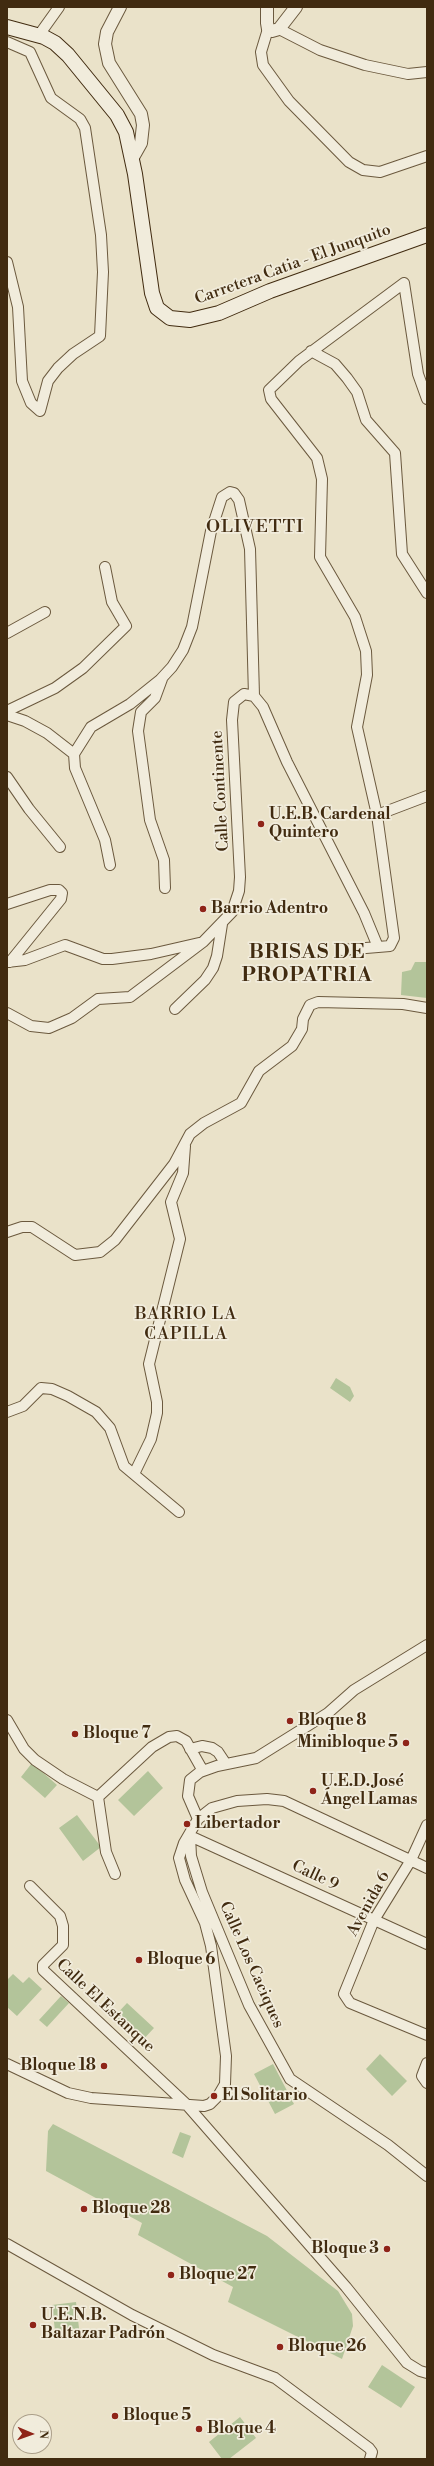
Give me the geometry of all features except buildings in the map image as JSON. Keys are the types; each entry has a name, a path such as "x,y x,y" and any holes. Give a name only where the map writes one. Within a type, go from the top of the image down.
{"main road":[{"name":"Carretera Catia - El Junquito","path":"7,27 39,35 55,43 68,55 117,115 126,132 132,159 152,293 157,308 170,318 190,320 219,313 270,291 427,235"}],"street":[{"path":"39,35 59,7"},
{"path":"120,7 107,32 105,44 110,63 141,114 143,125 141,143 132,159"},
{"path":"267,7 274,29 320,50 365,65 408,74 427,72"},
{"path":"296,7 274,29 261,52 263,65 289,101 349,162 363,170 380,172 427,156"},
{"path":"7,262 18,307 22,382 32,403 40,411 48,381 54,373 73,354 100,336 103,279 101,235 85,128 80,119 51,98 30,52 8,43"},
{"path":"342,950 390,946 394,938 377,815 357,727 367,675 366,651 355,617 320,558 320,468 311,448 289,423 268,394 274,383 311,351 404,283 418,374 427,399"},
{"path":"311,351 335,364 347,378 357,392 366,420 396,453 402,554 427,593"},
{"path":"110,865 105,840 75,768 74,754 90,727 130,704 163,677 172,667 188,640 211,531 222,497 230,492 234,493 239,500 250,548 255,682 254,696 263,707 287,762 364,913 378,947"},
{"path":"7,711 54,688 83,668 126,626 112,602 105,567"},
{"path":"7,633 45,612"},
{"path":"163,677 155,698 141,712 138,731 150,820 164,860 165,888"},
{"name":"Calle Continente","path":"7,1013 39,1029 60,1025 98,999 130,997 203,942 232,912 239,891 239,848 232,748 233,709 238,697 244,694 254,696"},
{"path":"7,715 25,721 47,733 74,754"},
{"path":"7,777 29,809 60,847"},
{"path":"377,815 427,797"},
{"path":"7,904 50,890 59,890 62,893 61,899 9,962"},
{"path":"175,1009 205,980 213,968 218,956 222,924"},
{"path":"9,962 25,960 65,945 103,959 112,959 151,954 203,942"},
{"path":"7,1232 22,1227 32,1227 75,1255 100,1252 115,1240 174,1164 185,1142 198,1127 241,1103 259,1071 292,1046 302,1029 306,1010 314,1003 403,1004 427,1008"},
{"path":"134,1474 151,1439 157,1413 156,1392 149,1364 180,1240 171,1202 183,1173 185,1142"},
{"path":"7,1412 23,1406 41,1388 52,1389 68,1396 96,1412 106,1421 121,1460 134,1474 179,1512"},
{"path":"198,1819 190,1804 188,1785 190,1780 203,1771 226,1764 256,1758 328,1713 354,1690 427,1645"},
{"path":"7,1720 24,1749 35,1760 63,1779 98,1797"},
{"path":"98,1797 152,1747 169,1737 177,1736 186,1741 203,1771"},
{"path":"190,1749 202,1746 212,1748 218,1752 226,1764"},
{"path":"98,1797 106,1852 115,1874"},
{"path":"7,2064 68,2093 82,2097 126,2102 204,2106 214,2101 224,2084 227,2072 224,2032 211,1946 205,1923 180,1867 180,1851 190,1836 198,1819 208,1811 223,1804 237,1801 276,1799 427,1868"},
{"name":"Avenida 6","path":"427,1825 411,1860 374,1920 344,1989 346,1999 427,2035"},
{"name":"Calle 9","path":"190,1836 427,1944"},
{"name":"Calle Los Caciques","path":"190,1836 191,1856 202,1892 228,1957 249,2005 290,2078 388,2145 427,2176"},
{"name":"Calle El Estanque","path":"30,1886 60,1916 63,1926 63,1945 43,1965 43,1970 186,2104"},
{"path":"427,2063 422,2076 427,2083"},
{"path":"186,2104 346,2287 407,2363 420,2372 427,2373"},
{"path":"7,2244 132,2315 213,2354 276,2378 369,2448 372,2452 370,2459"}],"green space":[{"path":"415,962 427,962 427,998 401,995 402,972 411,970"},
{"path":"336,1378 350,1387 354,1396 350,1402 330,1388"},
{"path":"32,1763 57,1785 45,1798 21,1777"},
{"path":"148,1771 163,1788 134,1816 118,1800"},
{"path":"77,1815 101,1847 83,1861 59,1828"},
{"path":"13,1974 23,1983 29,1977 42,1989 17,2016 7,2007 7,1980"},
{"path":"61,1996 69,2003 47,2027 39,2020"},
{"path":"127,2003 154,2028 140,2043 113,2018"},
{"path":"380,2054 407,2081 392,2096 366,2069"},
{"path":"273,2064 294,2104 275,2114 254,2074"},
{"path":"53,2124 267,2236 338,2291 352,2314 353,2326 342,2359 228,2302 233,2287 138,2235 142,2223 46,2171 48,2131"},
{"path":"180,2132 191,2136 183,2158 172,2153"},
{"path":"76,2302 80,2337 56,2339 52,2305"},
{"path":"382,2365 415,2387 401,2408 368,2387"},
{"path":"240,2417 256,2438 229,2459 222,2459 209,2442"}],"place":[{"name":"U.E.B. Cardenal Quintero","path":"261,824"},
{"name":"Barrio Adentro","path":"203,909"},
{"name":"Bloque 8","path":"290,1721"},
{"name":"Bloque 7","path":"75,1734"},
{"name":"Minibloque 5","path":"406,1743"},
{"name":"U.E.D. José Ángel Lamas","path":"313,1791"},
{"name":"Libertador","path":"187,1824"},
{"name":"Bloque 6","path":"139,1960"},
{"name":"Bloque 18","path":"104,2066"},
{"name":"El Solitario","path":"214,2096"},
{"name":"Bloque 28","path":"84,2209"},
{"name":"Bloque 3","path":"387,2249"},
{"name":"Bloque 27","path":"171,2275"},
{"name":"U.E.N.B. Baltazar Padrón","path":"33,2325"},
{"name":"Bloque 26","path":"280,2347"},
{"name":"Bloque 5","path":"115,2416"},
{"name":"Bloque 4","path":"199,2429"}],"district":[{"name":"OLIVETTI","path":"255,528"},
{"name":"BRISAS DE PROPATRIA","path":"307,964"},
{"name":"BARRIO LA CAPILLA","path":"186,1325"}]}
